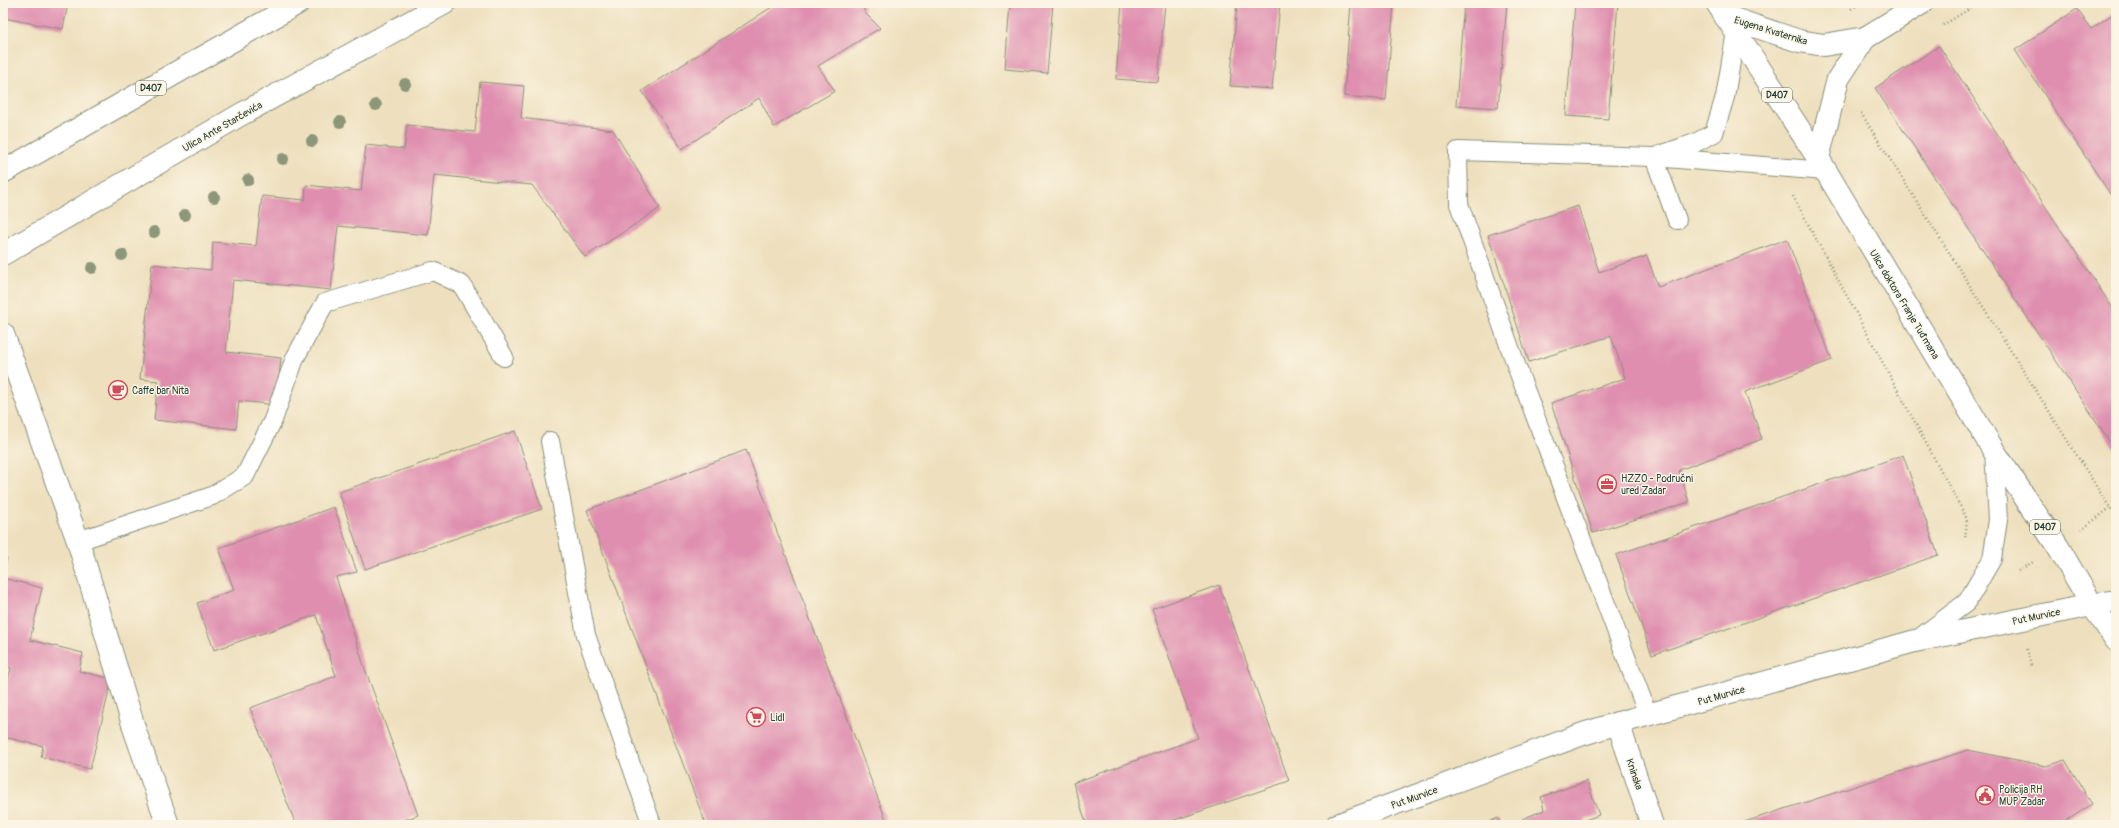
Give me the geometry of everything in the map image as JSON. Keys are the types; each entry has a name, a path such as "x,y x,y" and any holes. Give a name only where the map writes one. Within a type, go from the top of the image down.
{"street":[{"name":"D407","path":"3,172 298,3"},
{"name":"Ulica Ante Starčevića","path":"3,254 240,115 445,3"},
{"name":"Eugena Kvaternika","path":"1726,17 1799,41 1824,45 1864,38 1922,3"},
{"name":"Ulica doktora Franje Tuđmana","path":"1726,17 1822,164 1994,451 2058,547 2092,605 2116,640"},
{"name":"Eugena Kvaternika","path":"1822,164 1838,79 1864,38"},
{"path":"3,334 78,541 135,731 168,825"},
{"name":"Put Murvice","path":"1337,825 1583,734 1648,715 1915,641 2116,601"},
{"name":"Kninska","path":"1618,724 1652,825"}],"lane":[{"path":"1654,157 1695,143 1714,133 1725,97 1726,17"},
{"path":"1648,715 1520,376 1459,204 1458,151 1822,164"},
{"path":"1654,157 1677,220"},
{"path":"78,541 212,496 245,476 273,420 295,358 325,303 433,271 462,285 504,357"},
{"path":"550,441 586,635 652,825"},
{"path":"1915,641 1967,602 1992,559 1998,520 1994,451"}],"path":[{"path":"1858,108 2110,508 2116,514"},
{"path":"1787,194 1794,196 1967,519 1965,541"}],"building":[{"path":"3,3 68,3 63,29 3,18"},
{"path":"778,3 864,3 864,12 880,28 818,66 835,91 774,127 759,98 682,149 642,91"},
{"path":"1010,3 1053,3 1047,73 1005,69"},
{"path":"1122,3 1165,3 1158,82 1116,79"},
{"path":"1237,3 1280,3 1272,89 1230,86"},
{"path":"1351,3 1394,3 1386,100 1344,96"},
{"path":"1464,3 1507,3 1498,108 1456,105"},
{"path":"1575,3 1618,3 1608,119 1566,116"},
{"path":"2077,9 2091,29 2116,12 2116,203 2015,50"},
{"path":"1939,46 2116,313 2116,451 1875,88"},
{"path":"480,82 524,86 521,118 613,130 660,208 585,257 532,185 434,175 428,235 338,226 331,290 233,280 226,352 281,358 276,405 239,401 236,429 154,420 158,381 140,379 152,264 211,270 213,242 256,246 262,196 305,200 306,185 361,191 366,145 404,149 407,125 475,132"},
{"path":"1578,206 1599,272 1647,256 1658,287 1787,239 1832,360 1745,392 1762,439 1679,470 1689,502 1593,533 1551,403 1625,378 1611,336 1529,362 1488,235"},
{"path":"515,431 542,509 365,569 339,492"},
{"name":"Lidl","path":"746,450 888,825 706,825 587,510"},
{"path":"1903,455 1938,555 1652,655 1616,555"},
{"path":"334,507 357,572 336,577 364,666 418,815 391,825 296,825 250,708 336,676 316,615 214,650 197,603 234,590 219,548"},
{"path":"3,557 7,558 4,571 3,571"},
{"path":"3,578 42,588 30,640 83,653 79,671 112,679 90,769 41,757 43,746 3,737 3,700 11,668 3,666"},
{"path":"1219,585 1289,781 1160,825 1087,825 1073,783 1198,738 1152,609"},
{"path":"1968,750 2046,766 2065,760 2092,804 2060,825 1735,825"},
{"path":"1587,781 1599,815 1585,820 1587,825 1524,825 1522,819 1544,810 1541,797"},
{"path":"1498,818 1501,825 1482,825"}],"place":[{"name":"Caffe bar Nita","path":"118,390"},
{"name":"HZZO - Područni ured Zadar","path":"1607,484"},
{"name":"Lidl","path":"756,717"},
{"name":"Policija RH MUP Zadar","path":"1985,795"}]}
